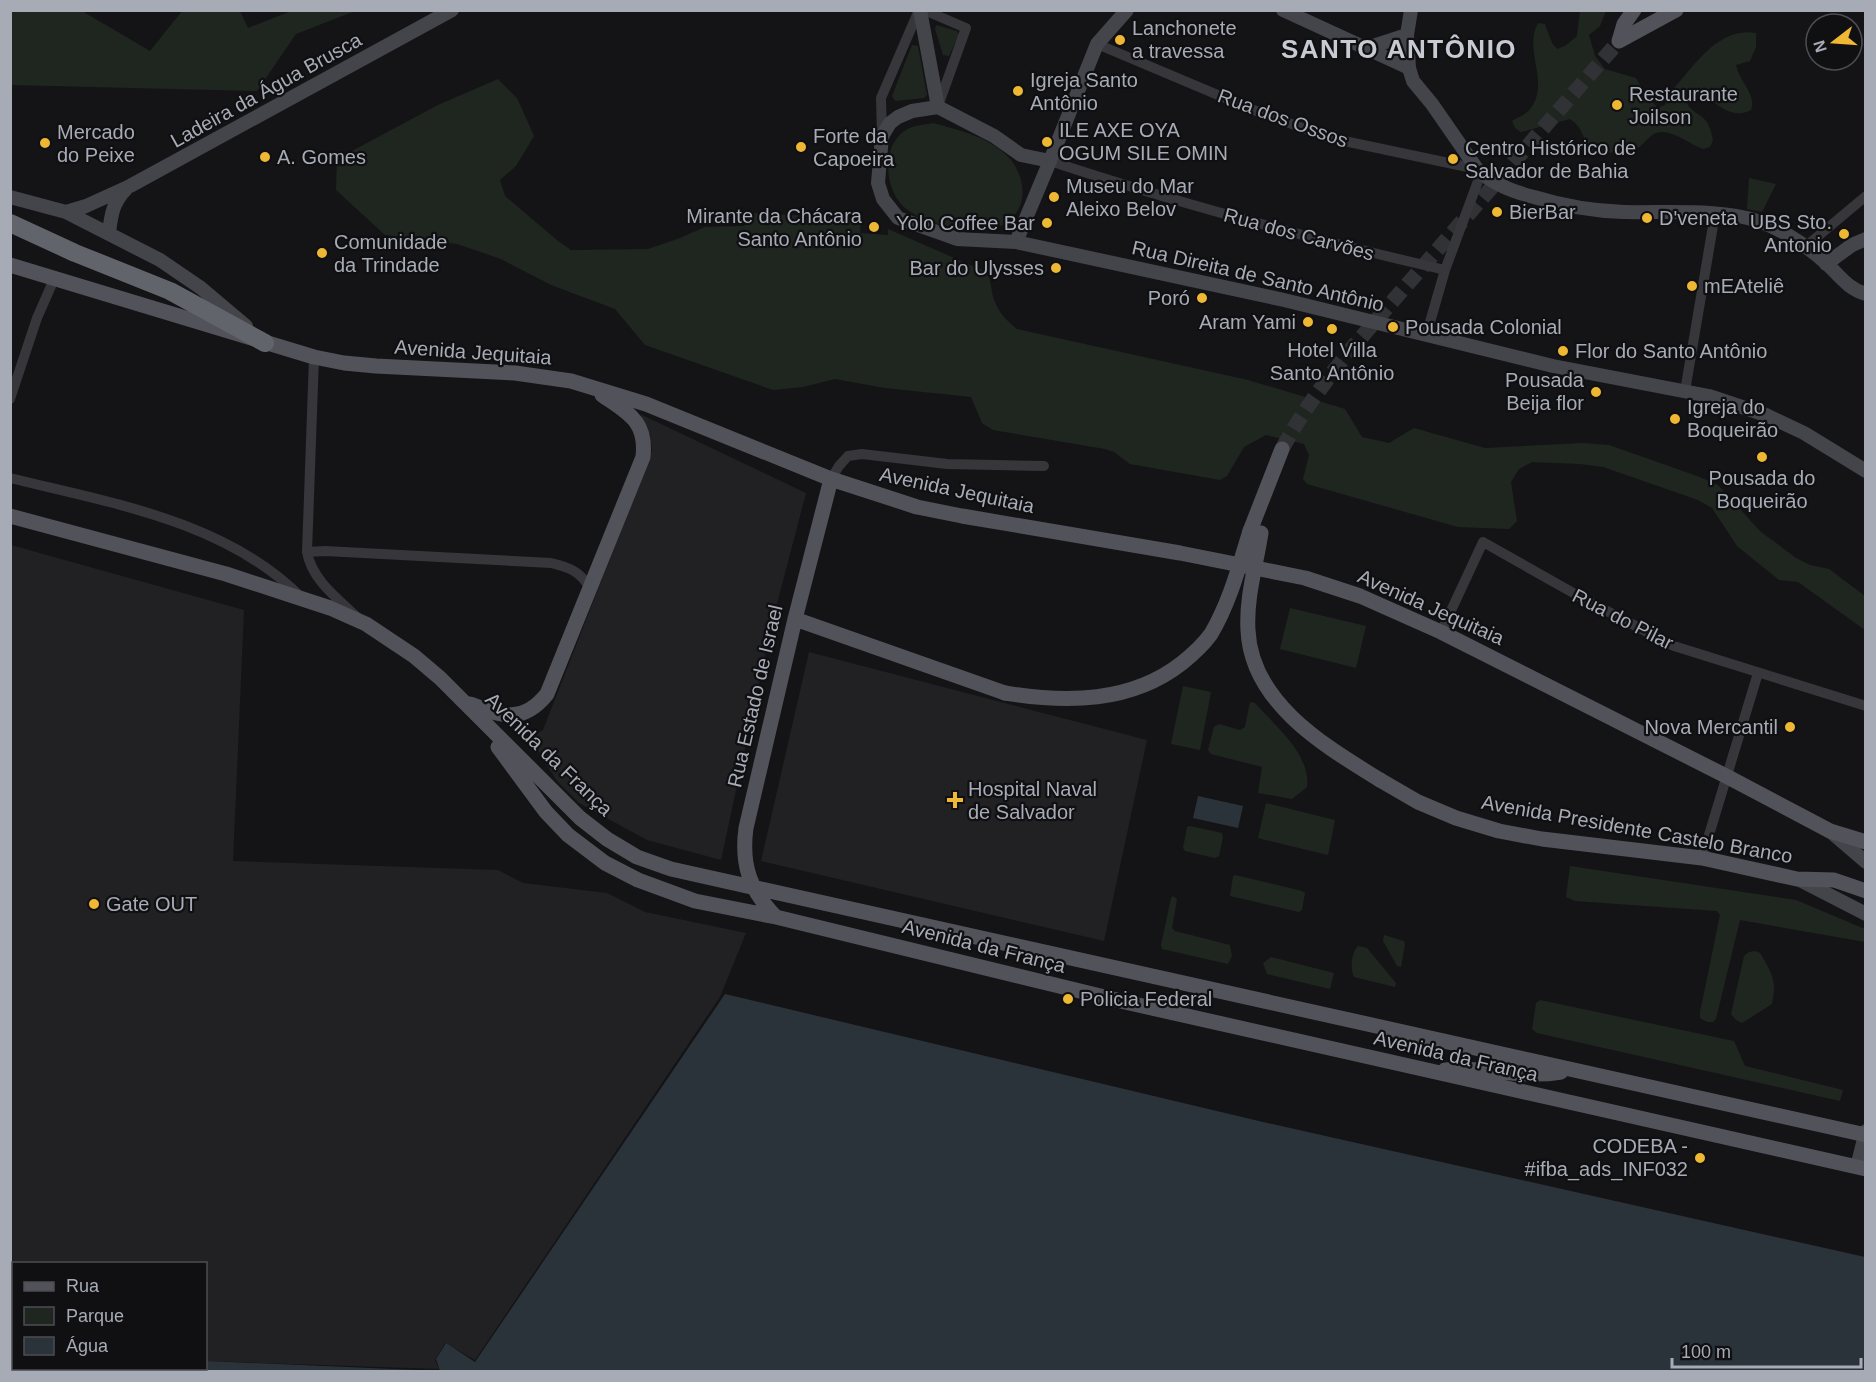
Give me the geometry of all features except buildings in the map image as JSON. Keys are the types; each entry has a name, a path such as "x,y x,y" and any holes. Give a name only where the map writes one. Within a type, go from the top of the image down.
{"highway":[{"path":"10,223 75,253 170,291 266,343"}],"main road":[{"path":"1634,10 1624,24 1619,41 1676,10"},
{"name":"Avenida Jequitaia","path":"10,265 314,357 375,366 515,373 555,378 589,387 646,404 831,479 917,507 1180,553 1305,578 1360,596 1441,632 1830,831 1866,842"},
{"path":"10,516 226,574 330,608 366,624 414,656 464,701 489,711 507,715 522,714 539,704 547,694 643,457 642,435 633,416 589,387"},
{"name":"Avenida Presidente Castelo Branco","path":"795,619 1005,693 1058,700 1099,697 1144,686 1171,672 1192,655 1209,636 1225,608 1255,532 1282,449"},
{"name":"Rua Estado de Israel","path":"776,917 762,903 752,887 743,846 795,619 831,479"},
{"name":"Avenida Presidente Castelo Branco","path":"1255,532 1248,632 1259,671 1271,693 1296,721 1341,756 1380,780 1418,802 1456,818 1499,831 1542,839 1702,858 1797,879 1834,880 1866,891"},
{"name":"Avenida da França","path":"464,701 566,805 607,839 637,857 671,868 1865,1134"},
{"name":"Avenida da França","path":"464,701 546,812 568,835 605,863 638,880 695,901 776,917 1125,1002 1861,1168"},
{"path":"1427,1071 1457,1069 1533,1075 1571,1070"}],"street":[{"name":"Ladeira da Água Brusca","path":"66,212 86,206 130,186 452,10"},
{"path":"921,10 938,106"},
{"path":"921,10 966,28 938,106"},
{"path":"882,136 881,98 921,10"},
{"path":"1016,242 1097,44 1127,10"},
{"path":"1283,10 1408,68"},
{"path":"1411,10 1407,35 1408,68 1413,81 1479,171 1495,182 1521,194 1570,206 1614,211 1715,214 1743,217 1761,222 1805,247 1850,286 1866,294"},
{"path":"1367,48 1407,35"},
{"name":"Rua dos Ossos","path":"1097,44 1251,109 1330,138 1479,171"},
{"path":"882,136 890,123 898,117 912,111 938,106 994,136 1021,155 1050,161"},
{"name":"Rua Direita de Santo Antônio","path":"882,136 878,183 883,199 898,218 957,239 1016,242 1284,300 1553,366 1719,399 1766,415 1804,433 1866,471"},
{"name":"Rua dos Carvões","path":"1050,161 1130,188 1258,224 1445,270"},
{"path":"1426,336 1445,270 1479,171"},
{"name":"Ladeira da Água Brusca","path":"109,233 113,207 130,186"},
{"path":"1805,247 1866,196"},
{"path":"10,197 66,212 160,260 188,278 266,343"},
{"path":"1685,391 1715,214"},
{"path":"1826,264 1852,245 1866,239"},
{"path":"10,399 37,318 55,278"},
{"path":"314,357 307,552 309,565 316,576 366,624"},
{"path":"831,479 848,456 862,454 947,464 1044,466"},
{"path":"10,478 183,523 270,569 302,598"},
{"name":"Rua do Pilar","path":"1441,632 1483,542 1554,583 1674,646 1866,706"},
{"path":"307,552 325,551 551,563 574,570 584,578 589,587"},
{"path":"1702,858 1758,673"},
{"path":"1830,831 1866,862"},
{"path":"1797,879 1866,914"},
{"path":"1861,1168 1865,1134"}],"shaded area":[{"path":"640,414 806,493 772,623 721,860 647,840 579,803 557,781 530,738 543,730 652,451 650,435"},
{"path":"11,545 244,610 233,861 498,870 523,883 607,893 645,912 746,933 720,997 475,1360 445,1343 435,1360 439,1369 207,1361 207,1262 12,1262 11,1354"},
{"name":"Hospital Naval de Salvador","path":"809,652 1147,740 1104,941 761,861"}],"green space":[{"path":"11,10 82,11 150,51 182,11 240,11 248,28 291,11 355,11 296,34 257,91 11,85"},
{"path":"1580,11 1606,11 1600,26 1589,35 1595,56 1605,69 1636,78 1647,97 1658,108 1665,105 1668,91 1675,87 1700,58 1720,41 1743,32 1756,33 1756,47 1750,61 1736,65 1752,99 1751,110 1738,113 1726,110 1704,94 1686,101 1710,128 1713,140 1710,147 1703,149 1678,136 1659,132 1636,149 1593,154 1582,132 1570,119 1521,132 1515,128 1512,121 1525,114 1536,98 1538,77 1533,44 1538,23 1545,24 1552,43 1557,49 1565,46 1577,36"},
{"path":"936,25 957,31 959,35 949,56 943,55 935,29"},
{"path":"912,45 918,46 927,95 924,98 895,101 892,96"},
{"path":"498,79 517,98 534,136 516,166 500,180 505,196 571,250 648,249 705,227 744,226 755,213 861,219 860,233 888,235 888,229 984,271 989,277 993,298 999,310 1017,329 1248,380 1345,409 1362,437 1389,443 1414,428 1485,448 1582,443 1609,445 1697,476 1718,485 1760,531 1796,558 1810,565 1829,569 1865,596 1865,630 1798,582 1779,580 1737,546 1712,508 1698,500 1603,467 1532,462 1519,469 1511,482 1517,521 1509,529 1458,527 1307,484 1303,479 1309,455 1304,444 1266,435 1244,447 1227,476 1220,480 1130,464 1114,452 1105,449 993,430 982,423 971,397 885,388 835,379 803,387 773,390 645,345 615,309 551,285 501,259 457,244 385,235 336,190 337,159 438,105"},
{"path":"933,123 985,140 1004,152 1011,160 1019,173 1022,198 1018,209 1002,225 974,230 956,228 919,217 897,199 889,179 889,156 892,146 906,130"},
{"path":"1749,178 1776,184 1762,212 1747,209"},
{"path":"1290,608 1366,626 1356,668 1280,649"},
{"path":"1183,686 1211,692 1200,750 1171,744"},
{"path":"1250,702 1255,703 1290,741 1303,763 1307,775 1307,787 1292,799 1258,793 1262,767 1211,754 1208,750 1214,727 1219,724 1240,730 1245,727"},
{"path":"1266,803 1335,820 1328,855 1258,838"},
{"path":"1187,827 1222,833 1219,856 1215,858 1185,851 1183,848"},
{"path":"1570,866 1796,900 1865,929 1865,942 1740,920 1716,1019 1713,1022 1707,1022 1700,1018 1700,1012 1720,915 1717,911 1575,901 1566,897"},
{"path":"1235,875 1302,891 1305,893 1302,910 1299,912 1230,896"},
{"path":"1173,896 1177,899 1172,928 1175,931 1230,945 1232,956 1228,964 1162,949"},
{"path":"1384,935 1404,941 1401,967 1397,966 1383,941"},
{"path":"1358,946 1367,948 1396,983 1395,987 1354,977 1352,961"},
{"path":"1755,951 1760,953 1772,977 1774,989 1772,1004 1742,1023 1731,1014 1744,956"},
{"path":"1271,957 1334,973 1330,989 1267,974 1263,963"},
{"path":"1540,1000 1734,1041 1745,1066 1843,1090 1840,1101 1537,1033 1532,1029 1536,1003"}],"water":[{"path":"1198,796 1243,806 1238,828 1193,818"},
{"path":"725,994 1263,1122 1865,1257 1865,1371 440,1371 436,1359 446,1343 475,1362"},
{"path":"11,1354 12,1370 207,1370 207,1361 440,1371 11,1371"}],"tunnel":[{"path":"1282,449 1315,397 1352,348 1619,41"}],"place":[{"name":"Lanchonete a travessa","path":"1120,40"},
{"name":"Igreja Santo Antônio","path":"1018,91"},
{"name":"Restaurante Joilson","path":"1617,105"},
{"name":"ILE AXE OYA OGUM SILE OMIN","path":"1047,142"},
{"name":"Mercado do Peixe","path":"45,143"},
{"name":"Forte da Capoeira","path":"801,147"},
{"name":"A. Gomes","path":"265,157"},
{"name":"Centro Histórico de Salvador de Bahia","path":"1453,159"},
{"name":"Museu do Mar Aleixo Belov","path":"1054,197"},
{"name":"BierBar","path":"1497,212"},
{"name":"D'veneta","path":"1647,218"},
{"name":"Yolo Coffee Bar","path":"1047,223"},
{"name":"Mirante da Chácara Santo Antônio","path":"874,227"},
{"name":"UBS Sto. Antonio","path":"1844,234"},
{"name":"Comunidade da Trindade","path":"322,253"},
{"name":"Bar do Ulysses","path":"1056,268"},
{"name":"mEAteliê","path":"1692,286"},
{"name":"Poró","path":"1202,298"},
{"name":"Aram Yami","path":"1308,322"},
{"name":"Pousada Colonial","path":"1393,327"},
{"name":"Hotel Villa Santo Antônio","path":"1332,329"},
{"name":"Flor do Santo Antônio","path":"1563,351"},
{"name":"Pousada Beija flor","path":"1596,392"},
{"name":"Igreja do Boqueirão","path":"1675,419"},
{"name":"Pousada do Boqueirão","path":"1762,457"},
{"name":"Nova Mercantil","path":"1790,727"},
{"name":"Hospital Naval de Salvador","path":"955,800"},
{"name":"Gate OUT","path":"94,904"},
{"name":"Policia Federal","path":"1068,999"},
{"name":"CODEBA - #ifba_ads_INF032","path":"1700,1158"}],"district":[{"name":"SANTO ANTÔNIO","path":"1399,49"}]}
